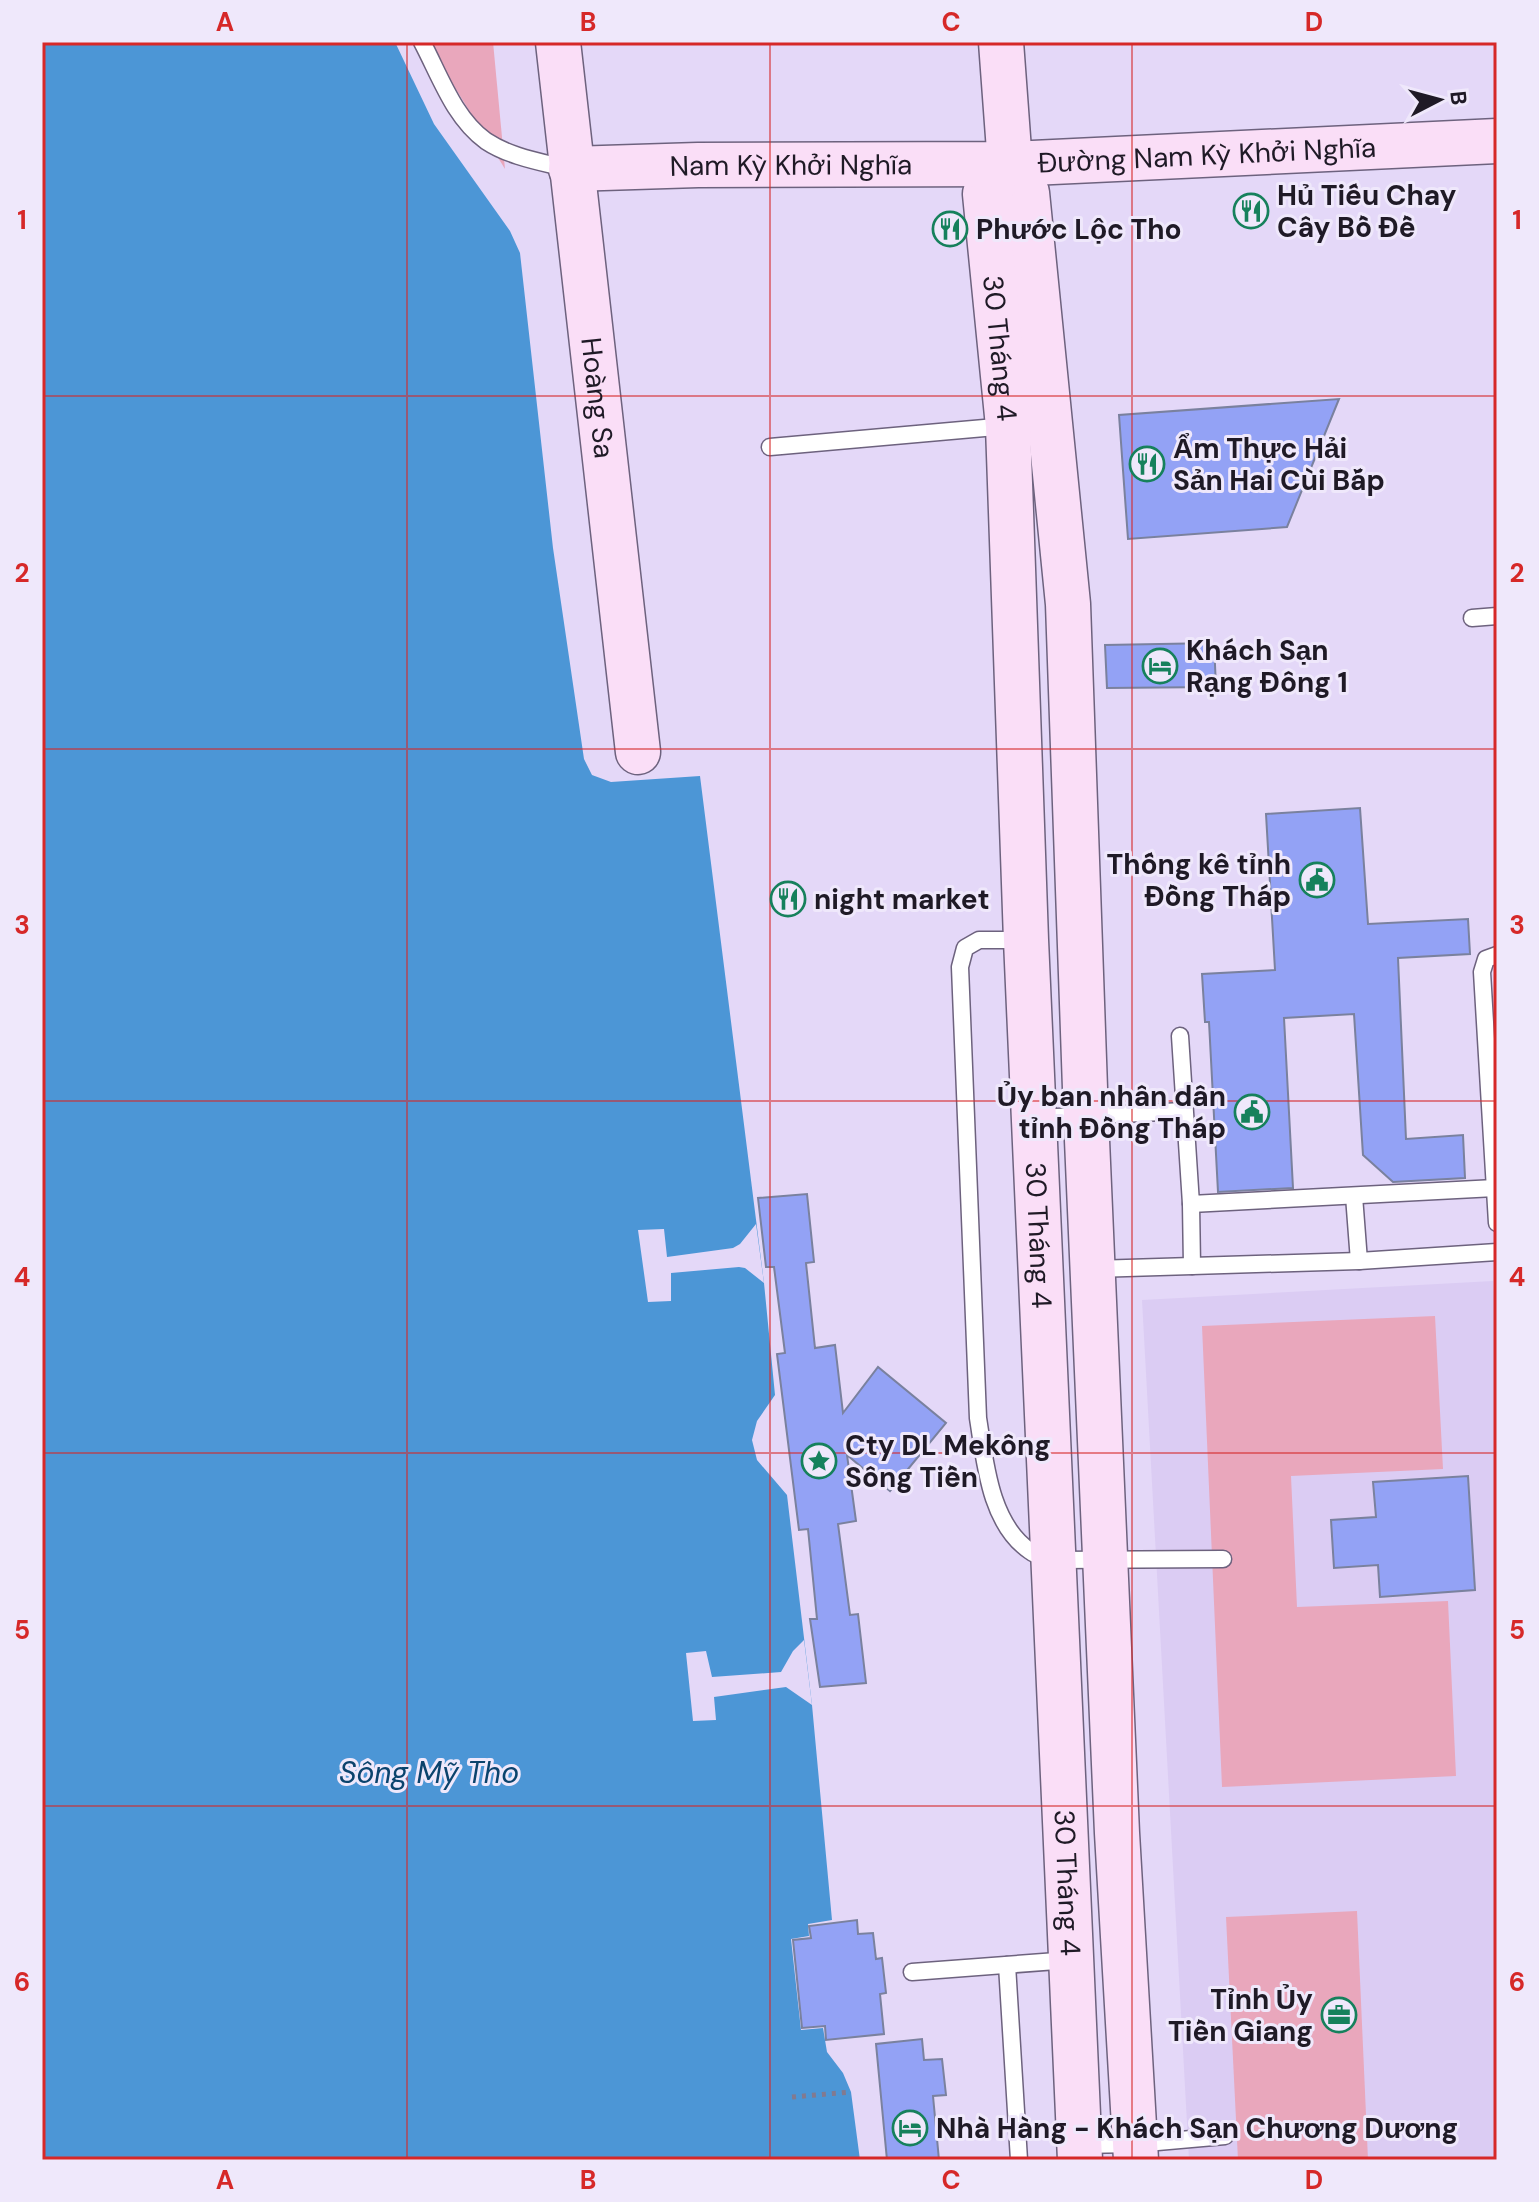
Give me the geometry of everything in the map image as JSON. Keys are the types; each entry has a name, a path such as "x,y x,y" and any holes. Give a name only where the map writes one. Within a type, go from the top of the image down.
{"main road":[{"name":"Hoàng Sa","path":"558,42 638,752"},
{"path":"1001,42 1010,164"},
{"name":"Đường Nam Kỳ Khởi Nghĩa","path":"1010,164 1497,141"},
{"name":"Nam Kỳ Khởi Nghĩa","path":"571,169 698,165 1010,164"},
{"name":"30 Tháng 4","path":"1080,2152 1026,940 1008,426 985,194 1010,164 1027,193 1068,604 1086,1117 1117,1833 1136,2152"},
{"path":"1016,605 1068,604"},
{"path":"1026,940 1080,940"},
{"path":"1066,1834 1117,1833"}],"lane":[{"path":"422,42 461,116 487,141 515,154 571,169"},
{"path":"770,447 1008,426"},
{"path":"1472,618 1497,616"},
{"path":"1026,940 979,940 965,948 960,967 978,1418 990,1489 1011,1532 1031,1552 1054,1560 1223,1559"},
{"path":"1497,955 1486,959 1482,972 1497,1223"},
{"path":"1180,1036 1192,1266"},
{"path":"1034,1118 1184,1111"},
{"path":"1191,1204 1495,1188"},
{"path":"1354,1196 1359,1261"},
{"path":"1093,1269 1359,1261 1497,1252"},
{"path":"912,1972 1071,1960"},
{"path":"1007,1965 1019,2160"},
{"path":"1080,2152 1136,2152 1225,2136"}],"path":[{"path":"792,2097 851,2092"}],"shaded area":[{"path":"431,42 493,42 505,169 441,65"},
{"path":"1493,1281 1497,1351 1497,2160 1189,2160 1142,1300"},
{"path":"1435,1316 1443,1469 1291,1476 1297,1607 1448,1601 1456,1776 1222,1787 1202,1326"},
{"path":"1357,1911 1368,2160 1238,2160 1226,1917"}],"water":[{"name":"Sông Mỹ Tho","path":"42,42 395,42 434,124 510,231 520,253 553,548 584,759 592,775 611,782 700,776 764,1283 775,1395 757,1421 752,1440 757,1460 787,1495 812,1705 832,1920 808,1924 809,1936 791,1939 801,2030 823,2028 827,2052 843,2073 851,2092 860,2160 42,2160"}],"pier":[{"path":"756,1224 764,1283 739,1267 671,1273 671,1301 648,1302 638,1230 664,1229 667,1257 733,1248"},
{"path":"804,1640 812,1705 786,1687 714,1697 716,1720 693,1721 686,1653 706,1651 712,1677 781,1672 793,1651"}],"building":[{"path":"1339,399 1287,527 1128,539 1119,415"},
{"name":"Khách Sạn Rạng Đông 1","path":"1214,643 1216,687 1107,688 1105,645"},
{"path":"1360,808 1368,924 1468,919 1470,954 1398,958 1406,1139 1463,1135 1465,1178 1393,1182 1363,1155 1354,1014 1284,1018 1293,1188 1218,1192 1209,1022 1205,1022 1202,974 1275,970 1266,814"},
{"path":"807,1194 814,1262 806,1263 815,1348 835,1345 843,1413 878,1367 946,1423 890,1491 847,1455 856,1521 838,1524 850,1615 858,1614 866,1683 820,1687 810,1619 817,1619 808,1529 799,1530 777,1354 785,1353 774,1267 766,1267 758,1198"},
{"path":"1468,1476 1475,1590 1380,1597 1378,1565 1334,1568 1331,1520 1376,1517 1373,1482"},
{"path":"857,1920 858,1934 873,1933 876,1959 882,1958 886,1993 880,1994 884,2034 826,2040 825,2026 802,2028 793,1940 811,1938 809,1926"},
{"name":"Nhà Hàng - Khách Sạn Chương Dương","path":"922,2039 924,2060 942,2059 946,2095 933,2096 939,2160 887,2160 876,2044"}],"place":[{"name":"Hủ Tiếu Chay Cây Bồ Đề","path":"1251,211"},
{"name":"Phước Lộc Tho","path":"950,229"},
{"name":"Ẩm Thực Hải Sản Hai Cùi Bắp","path":"1147,464"},
{"name":"Khách Sạn Rạng Đông 1","path":"1160,666"},
{"name":"Thống kê tỉnh Đồng Tháp","path":"1317,880"},
{"name":"night market","path":"788,899"},
{"name":"Ủy ban nhân dân tỉnh Đồng Tháp","path":"1252,1112"},
{"name":"Cty DL Mekông Sông Tiền","path":"819,1461"},
{"name":"Tỉnh Ủy Tiền Giang","path":"1339,2015"},
{"name":"Nhà Hàng - Khách Sạn Chương Dương","path":"910,2128"}]}
